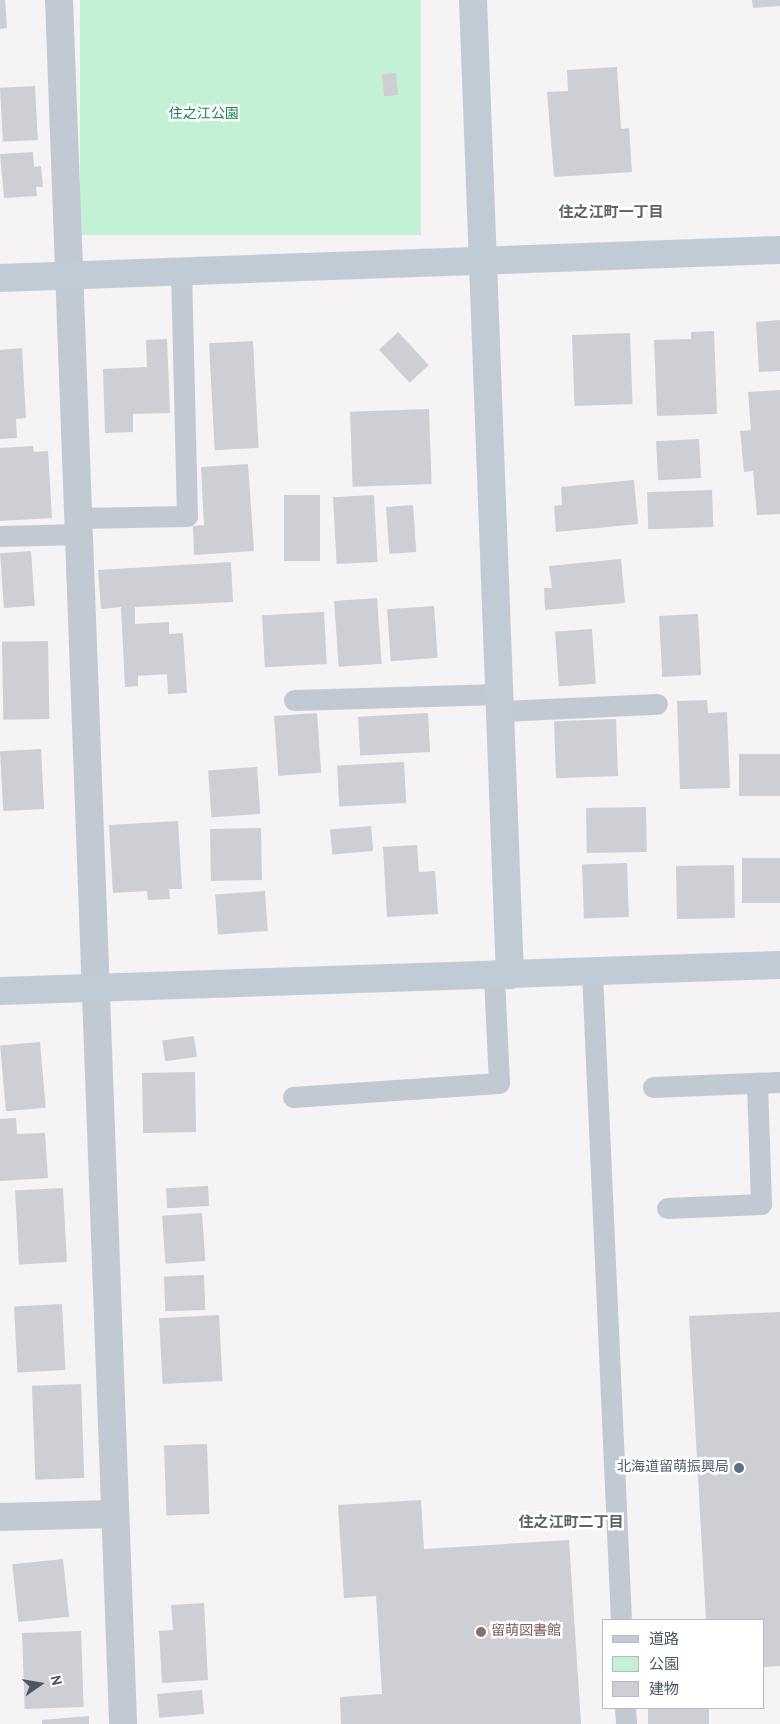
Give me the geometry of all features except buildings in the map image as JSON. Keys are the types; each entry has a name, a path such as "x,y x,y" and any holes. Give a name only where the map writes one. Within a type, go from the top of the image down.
{"street":[{"path":"58,0 123,1724"},
{"path":"473,0 500,702 502,975"},
{"path":"0,278 780,250"},
{"path":"0,991 780,965"},
{"path":"0,1517 114,1514"}],"lane":[{"path":"0,536 78,526 187,516 181,271"},
{"path":"294,700 657,704"},
{"path":"592,972 621,1619"},
{"path":"293,1097 499,1083 502,975"},
{"path":"654,1087 780,1082"},
{"path":"667,1208 761,1204 757,1083"},
{"path":"625,1709 626,1724"}],"green space":[{"name":"住之江公園","path":"80,0 421,0 421,235 80,235"}],"place":[{"name":"北海道留萌振興局","path":"739,1468"},
{"name":"留萌図書館","path":"481,1632"}],"district":[{"name":"住之江町一丁目","path":"611,214"},
{"name":"住之江町二丁目","path":"571,1524"}]}
